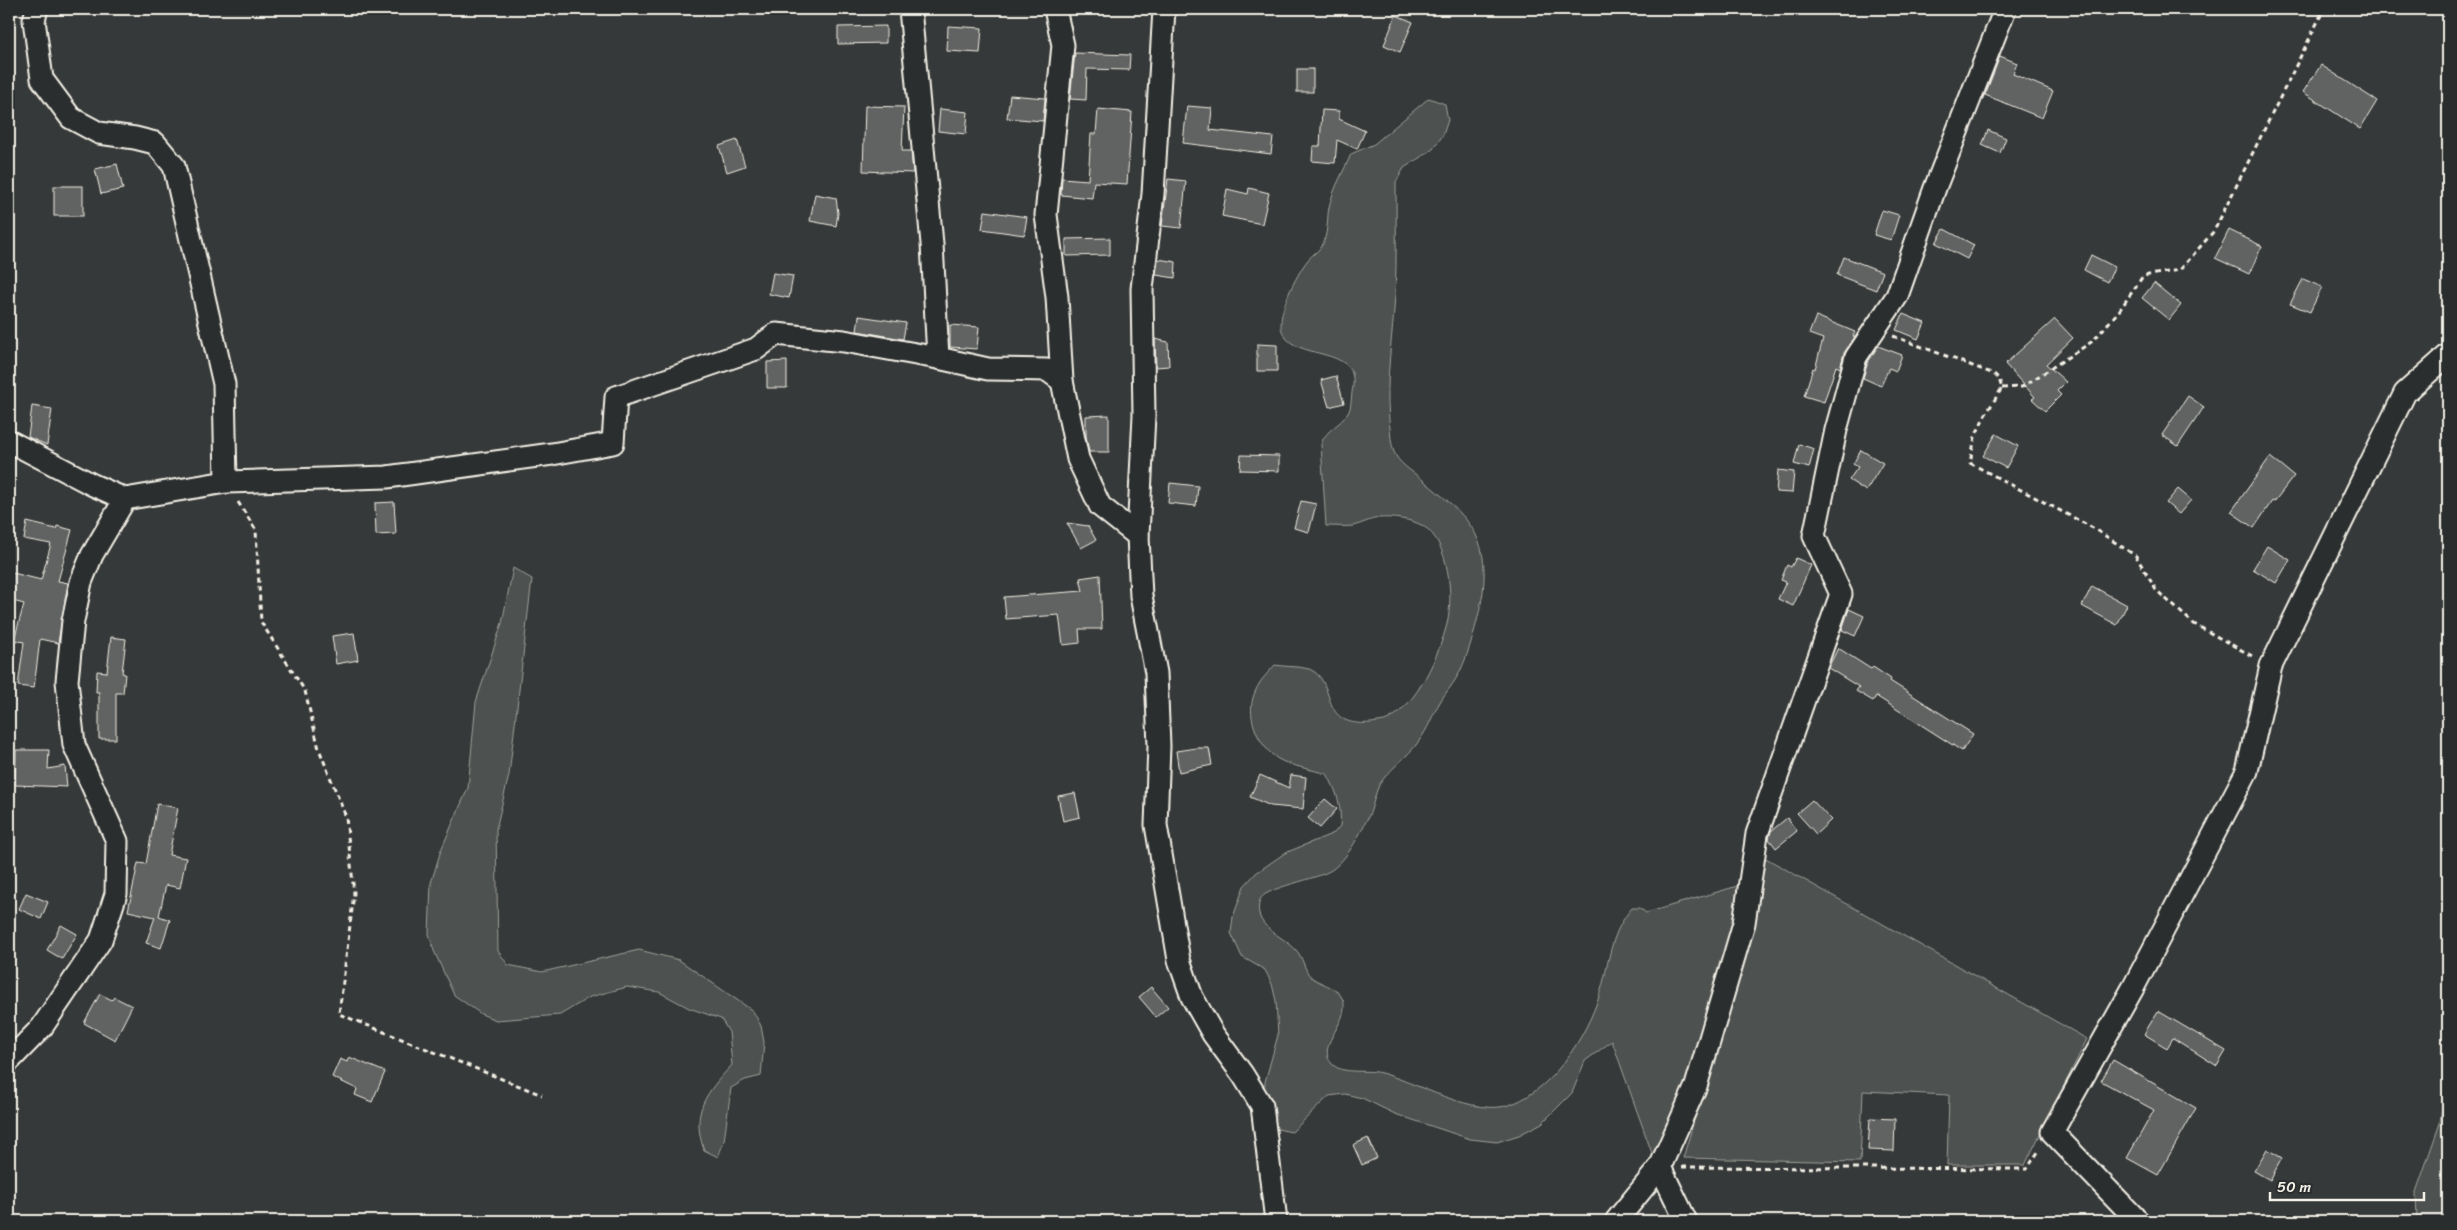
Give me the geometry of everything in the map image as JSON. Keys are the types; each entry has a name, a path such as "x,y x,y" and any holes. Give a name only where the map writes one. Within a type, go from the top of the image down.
{"street":[{"path":"37,9 34,20 42,79 71,118 99,133 135,138 155,144 174,166 224,384 226,482"},
{"path":"910,9 932,244 938,358"},
{"path":"1055,9 1062,45 1046,215 1057,297 1062,382 1078,458 1100,506 1138,536"},
{"path":"1164,9 1154,194 1142,289 1144,415 1138,536 1141,596 1156,673 1159,746 1156,825 1179,960 1192,997 1213,1034 1243,1075 1262,1106 1276,1221"},
{"path":"1616,1221 1660,1167 1696,1086 1717,1020 1744,923 1757,834 1841,594 1814,536 1836,430 1856,357 1897,296 1934,188 2005,9"},
{"path":"9,442 93,485 125,499 226,482 387,477 552,454 613,443 616,397 756,349 776,334 844,341 988,369 1047,370 1062,382"},
{"path":"2138,1221 2052,1132 2137,979 2247,771 2271,666 2405,393 2448,355"},
{"path":"9,1061 42,1027 101,940 116,894 117,841 74,745 67,681 73,620 81,582 92,555 125,499"},
{"path":"1660,1167 1686,1221"}],"path":[{"path":"2002,388 2022,387 2092,341 2119,311 2143,276 2180,270 2214,231 2324,9"},
{"path":"1874,328 1994,374 1999,379 2002,388"},
{"path":"2002,388 1984,417 1975,437 1970,463 2093,528 2136,556 2156,590 2194,624 2271,666"},
{"path":"226,482 256,530 261,622 304,691 319,749 346,817 354,893 338,1014 542,1095"},
{"path":"1660,1167 2027,1169 2052,1132"}],"shaded area":[{"path":"1429,98 1445,104 1448,120 1443,135 1433,149 1404,168 1396,182 1396,280 1388,403 1391,439 1399,460 1451,504 1472,527 1482,555 1484,572 1483,592 1469,648 1457,677 1440,702 1419,741 1379,785 1370,813 1349,851 1339,864 1326,873 1281,887 1264,895 1260,900 1258,909 1264,924 1296,950 1310,976 1335,990 1341,996 1344,1005 1343,1014 1330,1040 1328,1049 1328,1057 1333,1065 1342,1070 1377,1072 1392,1076 1463,1103 1497,1107 1512,1104 1528,1096 1558,1070 1570,1054 1598,1000 1616,934 1632,908 1640,908 1646,913 1741,885 1738,922 1673,1128 1653,1156 1612,1041 1585,1061 1572,1093 1542,1123 1519,1135 1497,1142 1470,1139 1395,1114 1362,1098 1345,1094 1329,1096 1292,1132 1277,1129 1264,1099 1265,1082 1278,1035 1276,1001 1272,984 1265,970 1242,957 1231,933 1233,917 1244,886 1256,873 1285,853 1334,833 1340,826 1340,812 1334,787 1327,774 1295,766 1278,759 1264,746 1252,718 1251,709 1256,690 1275,665 1301,667 1309,669 1318,675 1324,683 1335,711 1342,718 1354,723 1371,723 1389,719 1409,702 1426,678 1447,624 1450,599 1444,556 1432,533 1423,526 1407,520 1379,518 1353,526 1326,526 1321,444 1326,435 1345,417 1349,410 1353,387 1352,374 1346,364 1299,347 1288,341 1282,331 1282,315 1288,294 1298,275 1307,261 1323,244 1331,200 1351,154 1374,144"},
{"path":"513,568 532,579 509,775 496,829 498,951 508,965 542,972 639,950 679,960 753,1011 761,1026 764,1042 761,1076 745,1080 731,1088 724,1141 718,1157 704,1150 699,1124 700,1113 708,1093 732,1065 729,1032 721,1019 689,1008 659,992 627,987 590,997 560,1015 496,1020 481,1014 454,995 434,951 429,934 431,883 441,850 468,788 476,702 502,623"},
{"path":"1762,856 2087,1039 2025,1165 1947,1165 1949,1095 1863,1091 1860,1162 1683,1158 1728,1008"},
{"path":"2448,1052 2448,1221 2417,1221 2416,1192 2440,1123"}],"building":[{"path":"1396,15 1413,22 1400,52 1384,45"},
{"path":"886,26 886,43 838,44 838,27"},
{"path":"948,26 982,28 980,53 947,51"},
{"path":"1075,53 1130,55 1129,70 1087,69 1086,100 1070,99"},
{"path":"2000,56 2017,63 2013,74 2053,91 2042,118 1985,95"},
{"path":"2321,65 2377,101 2360,129 2303,92"},
{"path":"1297,69 1313,69 1313,92 1297,92"},
{"path":"1010,95 1045,98 1043,121 1007,118"},
{"path":"865,106 904,107 902,151 911,151 913,173 863,171"},
{"path":"1187,106 1212,108 1210,130 1273,137 1271,154 1183,143"},
{"path":"940,109 968,112 966,134 938,131"},
{"path":"1098,109 1132,112 1127,184 1094,182 1092,198 1061,195 1062,178 1088,180 1091,134 1096,134"},
{"path":"1322,110 1339,111 1339,119 1365,131 1357,149 1337,140 1335,163 1312,161 1313,146 1320,146"},
{"path":"1988,130 2006,138 2000,153 1982,145"},
{"path":"737,140 745,166 727,172 719,146"},
{"path":"117,164 123,189 101,194 95,169"},
{"path":"1168,179 1186,181 1181,228 1162,226"},
{"path":"54,186 83,186 83,216 54,216"},
{"path":"1249,188 1269,193 1262,224 1222,216 1227,189 1248,194"},
{"path":"815,194 836,198 838,213 836,226 810,221"},
{"path":"1882,210 1899,215 1891,240 1874,235"},
{"path":"985,211 1027,217 1024,235 982,229"},
{"path":"1944,229 1974,245 1967,259 1936,243"},
{"path":"2229,230 2262,246 2249,274 2215,258"},
{"path":"1110,238 1110,255 1066,256 1066,239"},
{"path":"2091,255 2115,267 2107,282 2084,270"},
{"path":"1844,257 1883,272 1876,290 1837,275"},
{"path":"1158,259 1176,262 1175,278 1156,275"},
{"path":"773,273 793,276 789,298 769,294"},
{"path":"2303,279 2322,287 2310,312 2290,304"},
{"path":"2154,283 2181,305 2169,320 2142,298"},
{"path":"1903,314 1925,323 1918,339 1896,330"},
{"path":"859,316 906,323 903,339 857,331"},
{"path":"1816,316 1855,332 1853,336 1855,337 1844,353 1840,368 1836,366 1824,402 1804,396 1813,368 1815,369 1823,339 1809,334"},
{"path":"2055,319 2073,338 2046,364 2066,382 2057,391 2061,395 2045,411 2032,399 2035,397 2005,364"},
{"path":"950,325 979,327 977,349 950,347"},
{"path":"1155,339 1168,342 1169,366 1156,367"},
{"path":"1257,344 1277,345 1277,371 1257,371"},
{"path":"1878,346 1902,355 1896,371 1889,368 1881,386 1863,378 1868,362"},
{"path":"787,361 787,388 767,388 767,362"},
{"path":"1336,376 1344,403 1329,407 1321,380"},
{"path":"2188,396 2204,407 2178,446 2162,435"},
{"path":"32,406 52,409 47,445 28,437"},
{"path":"1109,415 1109,452 1089,452 1086,436 1086,416"},
{"path":"1996,434 2018,446 2006,468 1983,456"},
{"path":"1799,444 1814,449 1809,468 1794,464"},
{"path":"1861,450 1883,463 1866,491 1849,480 1858,467 1853,464"},
{"path":"1241,455 1279,456 1279,471 1240,470"},
{"path":"2270,457 2294,476 2274,502 2272,501 2254,528 2231,512"},
{"path":"1778,470 1794,472 1792,493 1776,492"},
{"path":"1170,483 1198,486 1196,506 1168,503"},
{"path":"2178,489 2191,500 2179,514 2166,503"},
{"path":"1301,501 1316,504 1309,532 1294,528"},
{"path":"394,502 396,534 376,535 375,503"},
{"path":"27,522 56,529 57,526 72,530 58,581 68,583 58,643 40,639 34,688 18,686 24,642 14,640 24,604 9,600 9,572 41,580 51,544 24,539"},
{"path":"1067,523 1088,526 1096,540 1081,548"},
{"path":"2267,546 2290,560 2276,583 2253,569"},
{"path":"1796,558 1811,565 1793,606 1778,599 1786,582 1781,580 1787,565 1791,567"},
{"path":"1100,575 1102,629 1079,629 1080,643 1063,645 1059,615 1006,619 1004,597 1083,591 1080,578"},
{"path":"2092,586 2127,605 2117,625 2082,606"},
{"path":"1849,609 1864,616 1855,636 1842,630"},
{"path":"354,633 358,660 336,664 332,636"},
{"path":"111,637 126,639 122,673 125,674 123,693 116,693 116,739 99,739 99,692 96,692 97,671 107,672"},
{"path":"1838,648 1871,669 1873,667 1891,679 1890,681 1973,734 1962,751 1876,696 1873,701 1856,691 1859,687 1828,668"},
{"path":"1209,748 1212,765 1179,772 1176,751"},
{"path":"16,750 49,750 48,769 65,766 67,787 15,785"},
{"path":"1260,775 1289,788 1291,775 1306,777 1303,809 1271,806 1250,797"},
{"path":"1075,793 1080,817 1063,821 1058,796"},
{"path":"1325,799 1337,809 1320,828 1308,818"},
{"path":"1812,800 1831,820 1816,834 1797,813"},
{"path":"157,804 178,808 169,855 186,858 180,888 166,885 159,916 170,920 161,948 146,943 155,917 128,911 138,863 146,864"},
{"path":"1787,818 1797,831 1776,848 1769,839 1771,831"},
{"path":"26,893 48,902 41,919 19,909"},
{"path":"61,925 77,934 62,959 47,950"},
{"path":"1151,987 1168,1007 1156,1017 1139,997"},
{"path":"100,994 112,1000 114,997 132,1006 115,1040 84,1023"},
{"path":"2158,1011 2226,1051 2217,1066 2173,1038 2167,1048 2144,1034"},
{"path":"349,1057 385,1072 372,1102 355,1095 357,1089 332,1077 340,1059 347,1062"},
{"path":"2113,1060 2196,1108 2158,1175 2127,1158 2154,1110 2101,1081"},
{"path":"1870,1118 1895,1119 1894,1151 1868,1150"},
{"path":"1368,1138 1377,1158 1362,1165 1353,1145"},
{"path":"2267,1149 2282,1158 2270,1180 2254,1171"}]}
